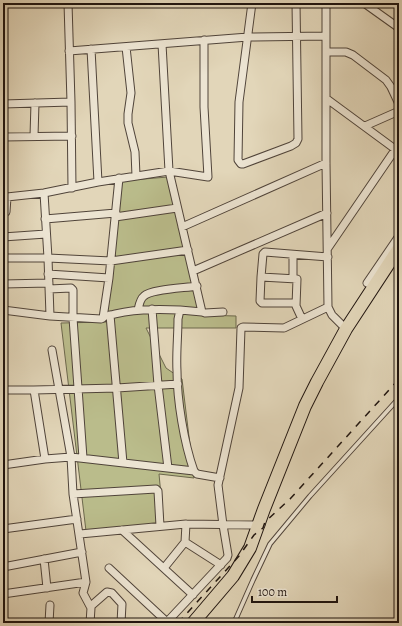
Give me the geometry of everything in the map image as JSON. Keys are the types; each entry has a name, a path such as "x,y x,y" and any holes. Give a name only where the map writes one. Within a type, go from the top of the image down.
{"highway":[{"path":"201,623 239,575 246,563 305,406 346,329 399,248"},
{"path":"193,623 233,576 250,548 273,504 286,465 319,388 350,332 399,258"}],"street":[{"path":"68,3 72,102 72,188"},
{"path":"252,3 239,111 238,160 241,164 291,146 296,143 298,139 296,3"},
{"path":"326,3 328,307 332,315 346,329"},
{"path":"364,3 399,28"},
{"path":"69,51 248,37 326,36"},
{"path":"3,213 6,212 7,197 44,193 119,178 168,171 208,177 204,107 204,40"},
{"path":"162,44 168,171 197,286 202,312"},
{"path":"126,47 131,93 128,119 135,152 136,176"},
{"path":"91,49 98,182"},
{"path":"326,52 346,52 353,55 386,80 399,104"},
{"path":"327,99 398,148 328,248"},
{"path":"3,104 72,102"},
{"path":"34,136 35,103"},
{"path":"365,126 399,111"},
{"path":"3,137 72,136"},
{"path":"182,227 326,163"},
{"path":"119,178 109,278 107,316 117,388 123,463"},
{"path":"44,193 50,316"},
{"path":"45,218 116,215 177,208"},
{"path":"193,271 327,214"},
{"path":"3,237 46,234"},
{"path":"367,283 399,236"},
{"path":"3,258 48,258 111,261 188,250"},
{"path":"296,303 262,303 260,301 264,253 328,257"},
{"path":"293,255 293,278"},
{"path":"48,274 109,278"},
{"path":"261,277 297,279 296,303 297,310 302,320"},
{"path":"3,284 73,288 77,390 83,458"},
{"path":"138,310 144,295 153,291 197,286"},
{"path":"109,568 166,623 227,558 228,555 219,490 220,478 239,388 241,328 284,328 328,307"},
{"path":"3,310 50,316 101,319 122,312 152,309 205,313 223,312"},
{"path":"152,309 158,385 168,468"},
{"path":"180,310 178,319 178,384 182,422 194,471"},
{"path":"52,350 71,457 73,494 86,582 82,593 91,606 90,623"},
{"path":"3,390 77,390 178,384"},
{"path":"34,390 45,459"},
{"path":"3,465 71,457 194,471 198,474 220,478"},
{"path":"73,494 156,489 158,491 160,526"},
{"path":"3,529 77,519"},
{"path":"80,534 186,524 261,525"},
{"path":"164,568 185,542 186,524"},
{"path":"122,530 193,595"},
{"path":"185,542 221,565"},
{"path":"3,567 82,552"},
{"path":"44,559 47,588"},
{"path":"3,594 86,582"},
{"path":"91,606 107,592 112,593 122,604 121,623"},
{"path":"49,623 50,605"}],"lane":[{"path":"234,623 270,544 310,496 399,398"}],"green space":[{"path":"168,177 191,271 199,315 236,316 236,328 146,328 166,368 182,379 194,478 159,474 164,527 86,531 61,323 106,322 119,181"}],"railway":[{"path":"178,623 239,556 254,535 263,528 265,522 290,499 399,379"}]}
